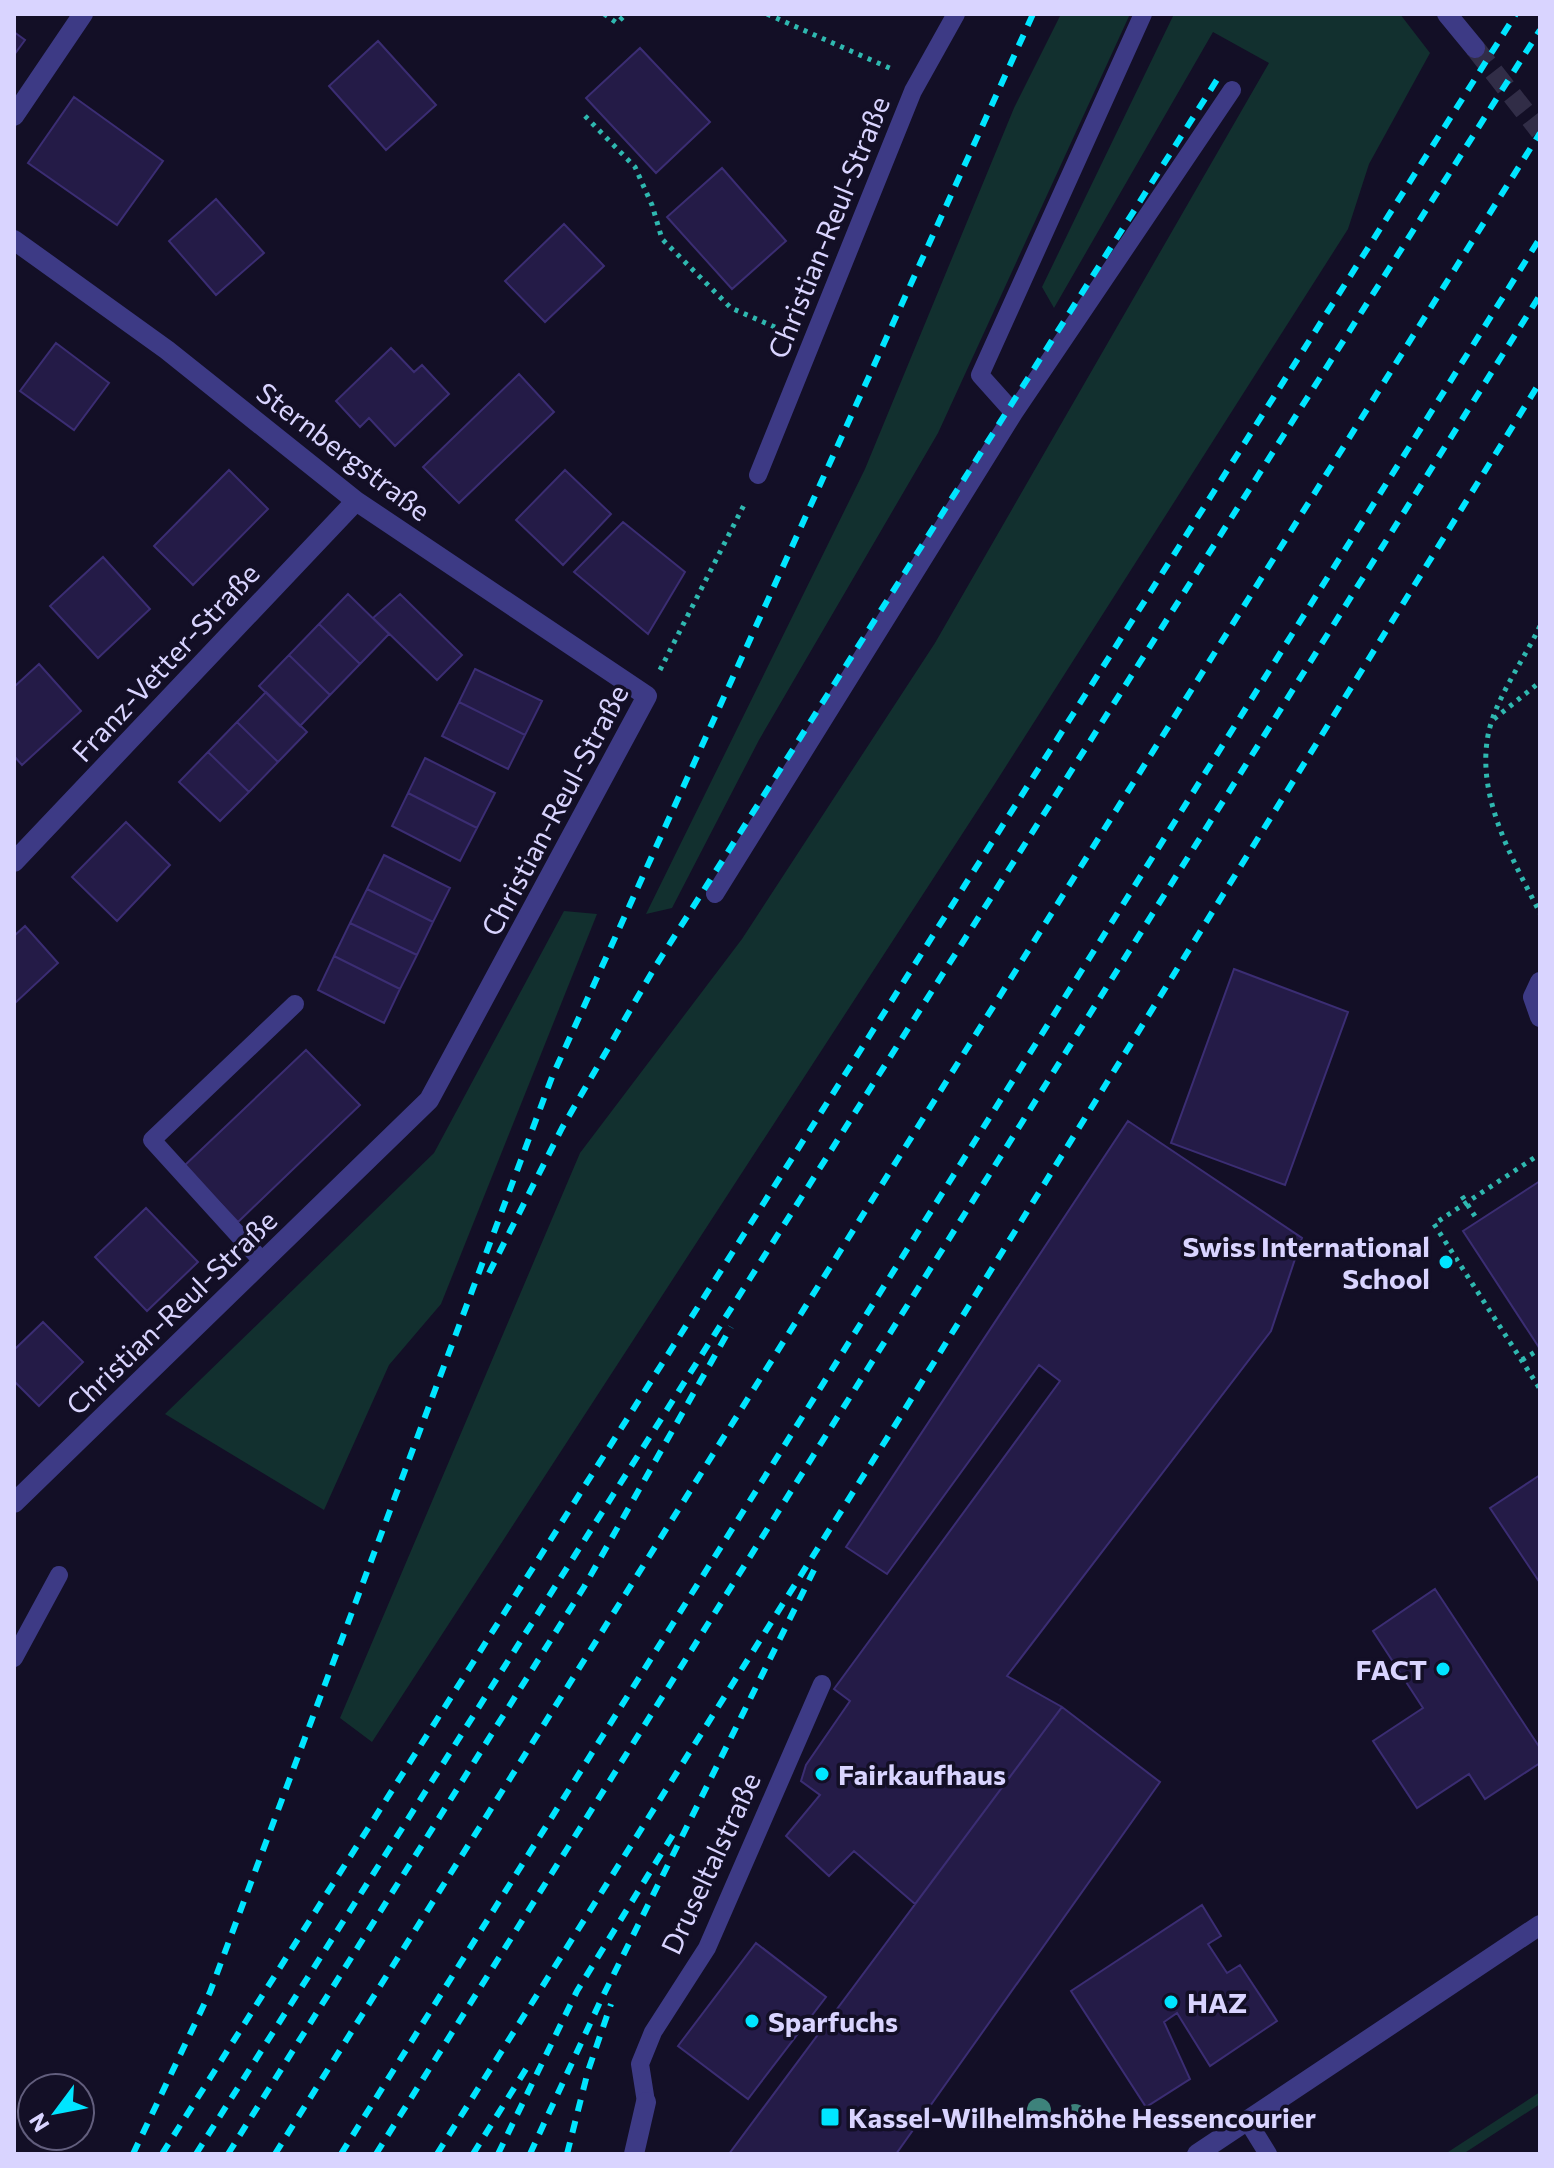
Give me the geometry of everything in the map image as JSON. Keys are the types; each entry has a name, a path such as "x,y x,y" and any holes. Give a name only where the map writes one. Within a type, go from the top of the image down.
{"street":[{"path":"14,116 83,14"},
{"path":"1447,14 1475,48"},
{"name":"Sternbergstraße","path":"14,240 167,350 356,501 647,696"},
{"name":"Franz-Vetter-Straße","path":"14,862 356,501"},
{"name":"Christian-Reul-Straße","path":"14,1503 429,1100 647,696"},
{"path":"1540,982 1533,997 1540,1017"},
{"path":"1197,2154 1540,1925"},
{"name":"Druseltalstraße","path":"634,2154 646,2102"}],"lane":[{"name":"Christian-Reul-Straße","path":"758,475 918,80 956,14"},
{"path":"1014,413 980,375 1143,14"},
{"path":"715,894 1014,413 1232,90"},
{"path":"263,1262 152,1140 295,1004"},
{"path":"14,1658 59,1575"},
{"name":"Druseltalstraße","path":"646,2102 640,2064 653,2032 707,1948 822,1684"},
{"path":"1247,2120 1268,2154"}],"path":[{"path":"604,14 617,23 626,14"},
{"path":"767,14 918,80"},
{"path":"585,116 635,167 652,205 662,239 731,308 810,342"},
{"name":"Christian-Reul-Straße","path":"647,696 758,475"},
{"path":"1540,626 1492,722 1486,769 1497,827 1540,913"},
{"path":"1492,722 1540,682"},
{"path":"1534,1158 1464,1199 1434,1224 1540,1389"},
{"path":"1464,1199 1478,1221"},
{"path":"1522,1360 1540,1349"}],"green space":[{"path":"1061,14 1130,14 938,433 759,740 672,908 646,914 865,469 1014,108"},
{"path":"1174,14 1400,14 1430,53 1369,164 1348,229 994,785 372,1742 340,1718 580,1153 742,939 935,643 1269,63 1213,32 1054,308 1042,287"},
{"path":"564,911 597,914 441,1304 389,1365 324,1510 165,1414 434,1153"},
{"path":"1540,2092 1540,2104 1463,2154 1445,2154"}],"building":[{"path":"14,32 25,40 14,55"},
{"path":"378,41 436,105 386,150 329,86"},
{"path":"640,48 710,122 656,173 586,98"},
{"path":"74,97 163,161 117,225 28,163"},
{"path":"722,168 786,241 732,289 667,217"},
{"path":"216,199 264,253 216,295 169,241"},
{"path":"564,224 604,266 545,322 505,281"},
{"path":"56,343 109,383 74,430 20,391"},
{"path":"391,348 414,372 422,365 449,394 395,446 369,418 360,427 336,401"},
{"path":"519,374 554,412 459,503 423,467"},
{"path":"229,470 268,509 193,585 154,546"},
{"path":"565,470 611,514 563,565 516,520"},
{"path":"623,522 685,572 648,634 574,572"},
{"path":"103,557 150,609 98,658 50,606"},
{"path":"348,594 389,634 360,664 319,624"},
{"path":"400,594 462,655 437,680 373,618"},
{"path":"319,624 360,664 330,695 289,655"},
{"path":"289,655 330,695 300,726 259,686"},
{"path":"39,664 81,711 22,765 14,756 14,687"},
{"path":"475,669 542,701 525,735 459,702"},
{"path":"266,692 307,732 278,762 237,722"},
{"path":"459,702 525,735 508,769 442,736"},
{"path":"237,722 278,762 249,792 208,752"},
{"path":"208,752 249,792 220,821 179,782"},
{"path":"425,758 495,793 477,828 408,793"},
{"path":"408,793 477,828 460,861 392,826"},
{"path":"126,822 170,865 117,921 72,877"},
{"path":"384,855 450,888 433,922 367,889"},
{"path":"367,889 433,922 417,955 350,923"},
{"path":"350,923 417,955 400,989 334,956"},
{"path":"25,926 58,963 14,1004 14,936"},
{"path":"334,956 400,989 384,1023 318,990"},
{"path":"1234,969 1348,1012 1285,1185 1171,1143"},
{"path":"306,1050 360,1105 238,1222 184,1166"},
{"path":"1128,1121 1302,1238 1271,1331 1007,1676 1062,1707 915,1904 854,1851 829,1876 786,1836 820,1795 801,1781 806,1765 850,1701 834,1689 1060,1381 1039,1365 887,1574 846,1547"},
{"path":"1540,1181 1540,1349 1463,1231"},
{"path":"146,1208 198,1262 147,1311 95,1257"},
{"path":"43,1322 83,1362 39,1406 14,1381 14,1350"},
{"path":"1540,1475 1540,1583 1490,1508"},
{"name":"FACT","path":"1435,1589 1540,1748 1540,1763 1485,1799 1469,1774 1417,1808 1373,1741 1423,1708 1373,1631"},
{"path":"1062,1707 1160,1782 896,2154 729,2154"},
{"name":"HAZ","path":"1202,1905 1221,1936 1208,1944 1227,1973 1240,1965 1277,2021 1210,2066 1177,2013 1164,2022 1190,2079 1146,2107 1071,1991"},
{"name":"Sparfuchs","path":"756,1943 826,1997 748,2099 678,2046"}],"tunnel":[{"path":"1475,48 1540,131"}],"railway":[{"path":"133,2154 210,1992 552,1077 1033,14"},
{"path":"162,2154 1516,14"},
{"path":"196,2154 1540,30"},
{"path":"489,1273 562,1128 655,967 1220,75"},
{"path":"275,2154 1540,133"},
{"path":"341,2154 1540,238"},
{"path":"376,2154 1540,295"},
{"path":"437,2154 889,1435 1540,382"},
{"path":"228,2154 584,1587 731,1327"},
{"path":"530,2154 600,2002 814,1570"},
{"path":"498,2154 577,1991 677,1828"},
{"path":"567,2154 588,2071 611,2004"},
{"path":"473,2154 526,2069"}],"place":[{"name":"Swiss International School","path":"1446,1262"},
{"name":"FACT","path":"1443,1669"},
{"name":"Fairkaufhaus","path":"822,1774"},
{"name":"HAZ","path":"1171,2002"},
{"name":"Sparfuchs","path":"752,2021"},
{"name":"Kassel-Wilhelmshöhe Hessencourier","path":"830,2117"}]}
